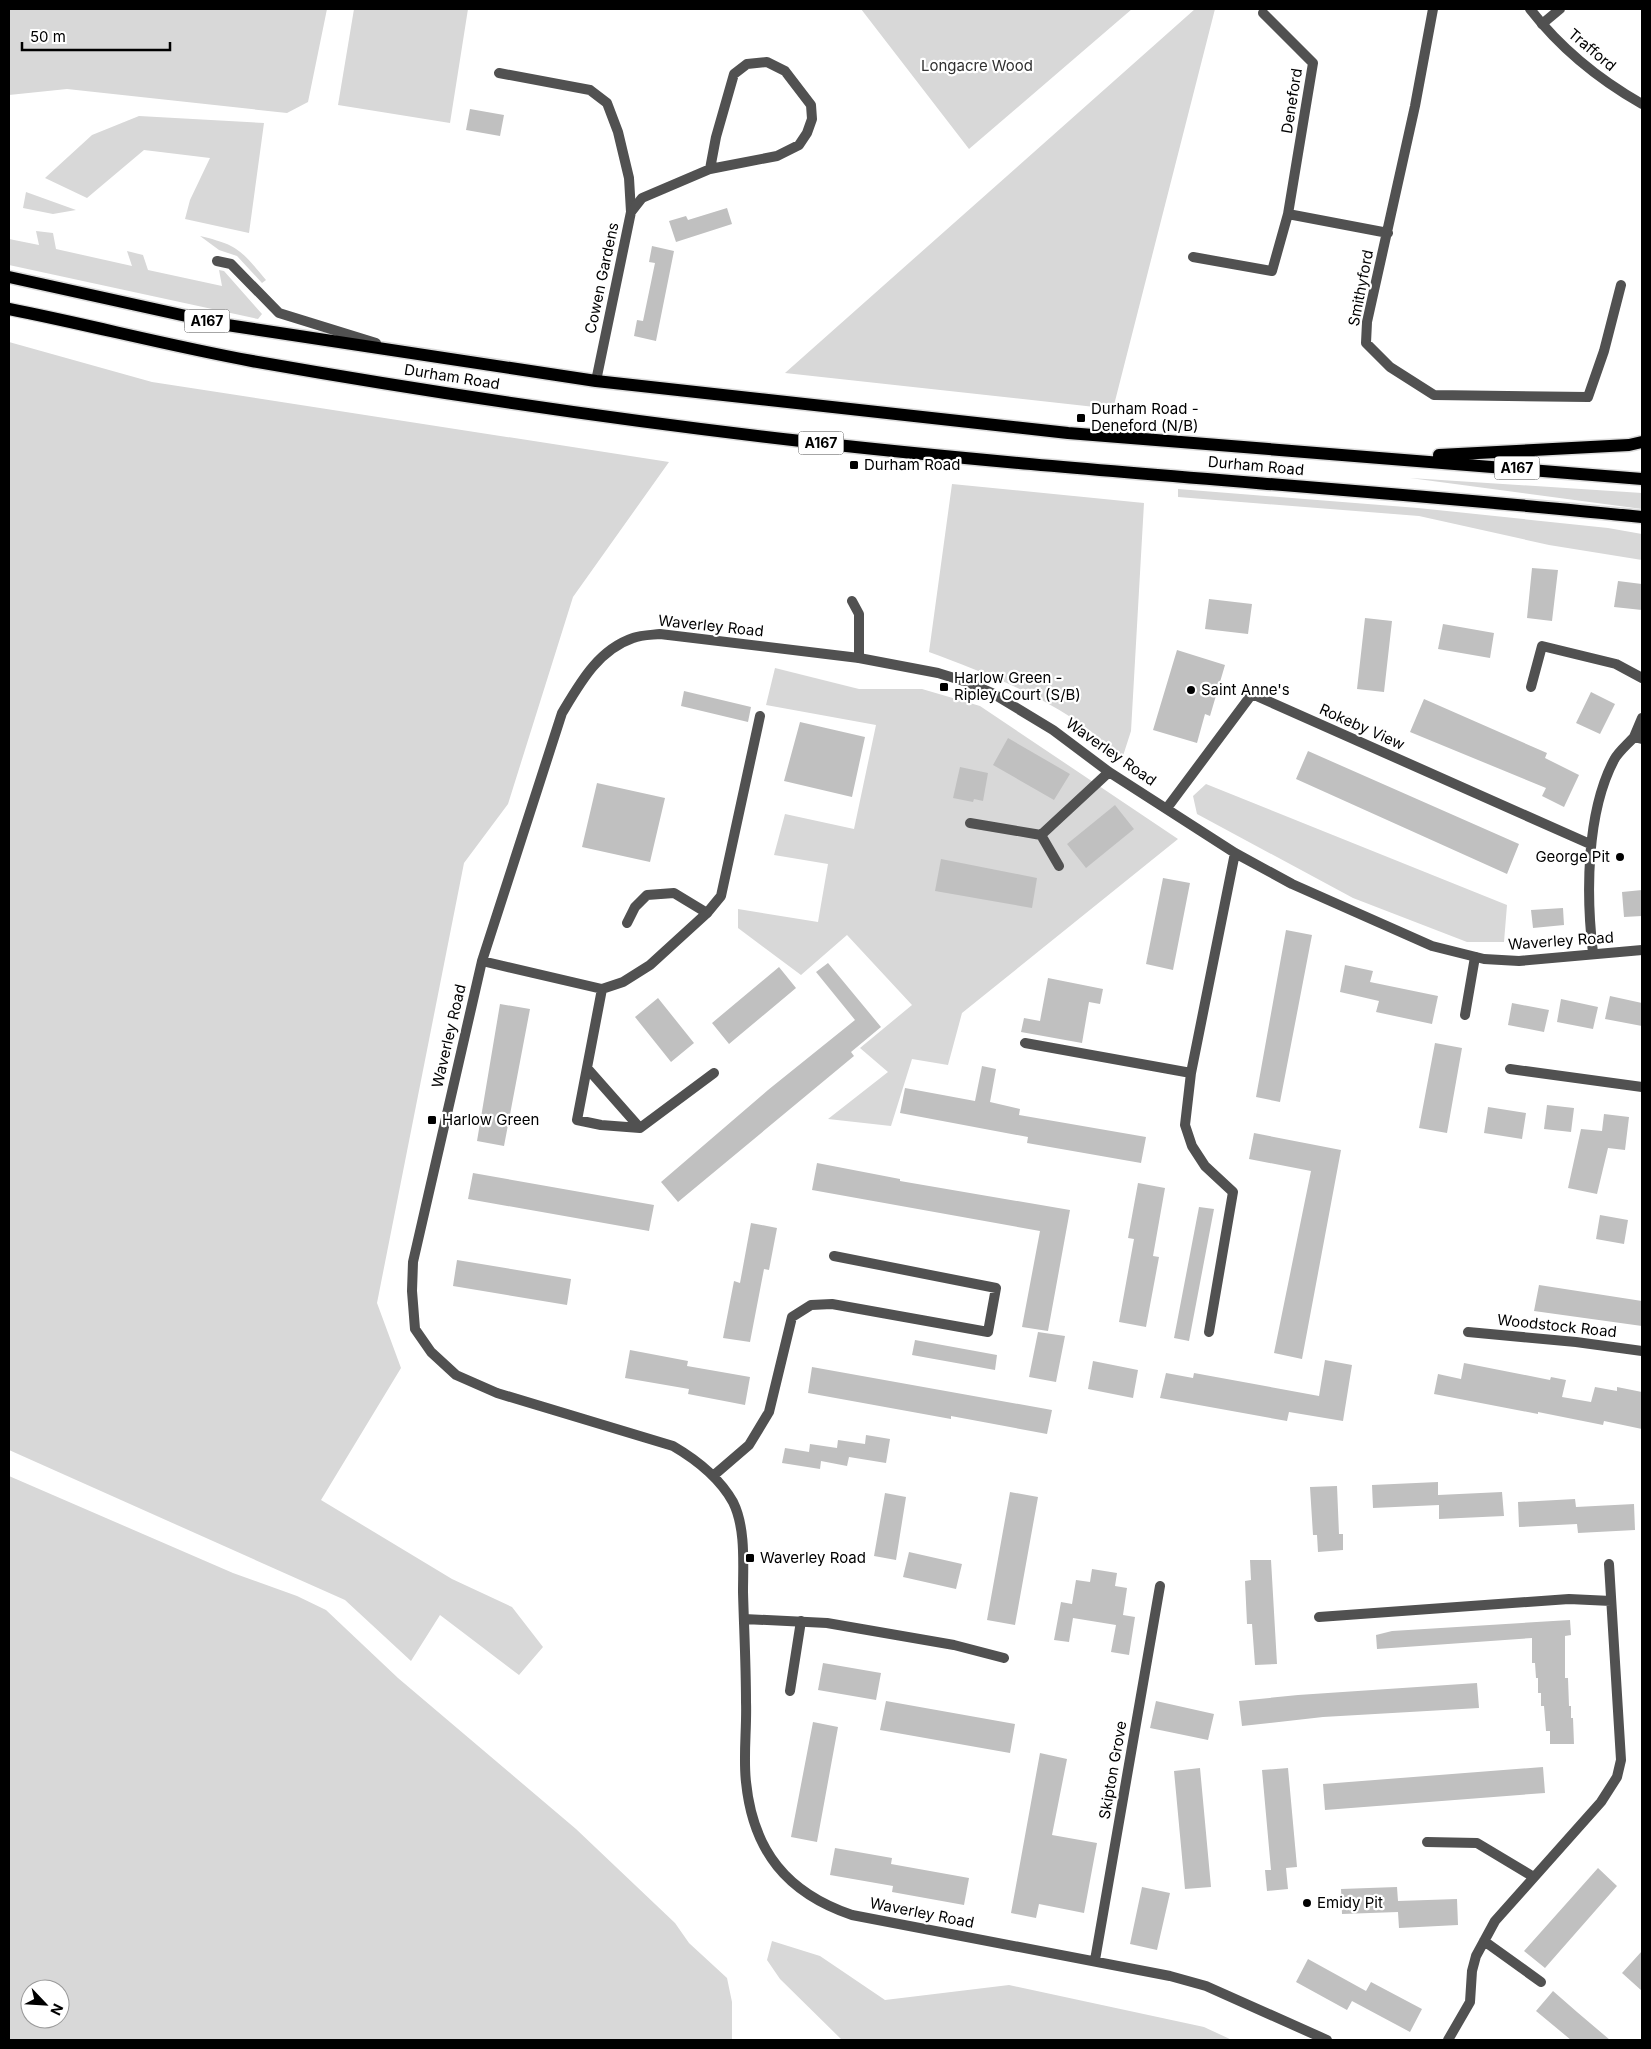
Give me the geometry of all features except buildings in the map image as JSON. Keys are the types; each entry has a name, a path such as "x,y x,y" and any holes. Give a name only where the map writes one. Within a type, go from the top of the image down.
{"main road":[{"name":"Durham Road","path":"9,277 227,325 596,381 1068,434 1642,479"},
{"name":"Durham Road","path":"9,309 249,360 534,406 790,440 1078,469 1461,498 1642,517"},
{"path":"1392,458 1629,445 1642,442"}],"street":[{"name":"Smithyford","path":"1433,9 1415,106 1367,322 1366,342 1390,367 1434,395 1588,397 1604,352 1622,285"},
{"name":"Trafford","path":"1530,9 1565,48 1591,71 1642,104"},
{"path":"1542,24 1560,9"},
{"name":"Deneford","path":"1193,257 1272,271 1288,214 1313,63 1263,13"},
{"name":"Cowen Gardens","path":"596,381 631,212 642,198 710,169 777,156 799,144 807,133 812,119 811,105 785,70 768,62 747,64 734,74 722,112 710,169"},
{"path":"499,73 590,90 606,104 618,132 630,178 631,212"},
{"path":"1288,214 1388,233"},
{"path":"217,261 231,264 279,313 408,353"},
{"path":"852,601 859,614 858,658"},
{"name":"Waverley Road","path":"1327,2040 1206,1986 1095,1960 852,1915 810,1897 785,1876 766,1848 756,1825 746,1782 743,1542 733,1503 713,1476 694,1458 673,1446 497,1393 456,1374 431,1352 415,1328 412,1292 413,1262 482,961 562,713 582,679 605,653 633,638 660,634 858,658 938,673 992,693 1053,730 1109,772 1235,853 1292,884 1432,946 1475,957 1519,961 1642,950"},
{"path":"1531,687 1542,646 1616,664 1642,678"},
{"name":"Rokeby View","path":"1167,808 1252,694 1590,844"},
{"path":"482,961 602,989 623,982 650,965 707,913 721,896 760,716"},
{"path":"1593,953 1590,844 1597,806 1614,759 1638,738 1642,718"},
{"path":"1041,835 1109,772"},
{"path":"970,823 1041,835"},
{"path":"1041,835 1059,866"},
{"path":"1209,1332 1233,1192 1205,1166 1192,1146 1185,1125 1191,1073 1235,853"},
{"path":"626,923 635,907 647,895 674,893 707,913"},
{"path":"1465,1015 1475,957"},
{"path":"602,989 577,1120 601,1125 640,1128 714,1073"},
{"path":"1026,1043 1191,1073"},
{"path":"587,1068 640,1128"},
{"path":"1510,1069 1642,1086"},
{"path":"713,1476 749,1445 768,1412 792,1317 811,1305 832,1304 988,1332 996,1288 834,1256"},
{"name":"Woodstock Road","path":"1468,1332 1576,1342 1642,1351"},
{"path":"1448,2040 1470,2002 1472,1970 1476,1956 1494,1921 1532,1876 1601,1802 1610,1790 1619,1771 1621,1760 1610,1564"},
{"name":"Skipton Grove","path":"1095,1960 1160,1586"},
{"path":"1319,1617 1569,1599 1611,1600"},
{"path":"744,1619 827,1623 954,1645 1004,1658"},
{"path":"790,1691 801,1621"},
{"path":"1428,1842 1477,1843 1532,1876"},
{"path":"1484,1941 1541,1982"}],"green space":[{"path":"9,9 327,9 308,102 287,113 67,89 9,95"},
{"path":"354,9 468,9 450,123 338,105"},
{"name":"Longacre Wood","path":"861,9 1132,9 969,149"},
{"path":"1195,9 1215,9 1113,409 785,373"},
{"path":"139,116 264,123 249,233 185,219 190,200 210,158 144,150 87,198 45,178 92,135"},
{"path":"26,192 76,210 53,214 23,208"},
{"path":"36,231 53,233 56,249 132,266 127,251 143,255 148,270 222,286 219,270 224,271 262,314 258,319 9,265 9,239 39,245"},
{"path":"200,236 223,242 238,250 266,280 262,283 237,256 219,250"},
{"path":"9,342 152,382 669,462 573,597 508,804 464,863 377,1303 401,1368 321,1500 452,1579 512,1607 543,1647 519,1675 440,1615 411,1661 345,1600 9,1450"},
{"path":"1410,478 1642,493 1642,509"},
{"path":"952,484 1144,503 1131,731 1122,759 1102,740 1057,708 1006,683 929,652"},
{"path":"1178,489 1418,508 1608,528 1642,534 1642,560 1549,545 1419,516 1178,497"},
{"path":"775,668 859,689 922,689 980,706 1178,839 962,1013 948,1065 912,1059 891,1126 828,1119 888,1072 860,1048 912,1005 847,935 801,975 738,928 738,909 818,922 828,864 774,855 785,814 854,829 876,725 766,705"},
{"path":"1206,784 1507,905 1504,942 1467,942 1353,898 1197,814 1193,796"},
{"path":"9,1476 233,1573 297,1596 326,1610 398,1678 576,1829 675,1923 689,1943 727,1978 732,2002 732,2040 9,2040"},
{"path":"772,1941 820,1956 885,2000 1009,1985 1204,2027 1232,2040 842,2040 780,1979 767,1960"}],"place":[{"name":"Durham Road - Deneford (N/B)","path":"1081,418"},
{"name":"Durham Road","path":"854,465"},
{"name":"Harlow Green - Ripley Court (S/B)","path":"944,687"},
{"name":"Saint Anne's","path":"1191,690"},
{"name":"George Pit","path":"1620,857"},
{"name":"Harlow Green","path":"432,1120"},
{"name":"Waverley Road","path":"750,1558"},
{"name":"Emidy Pit","path":"1307,1903"}]}
